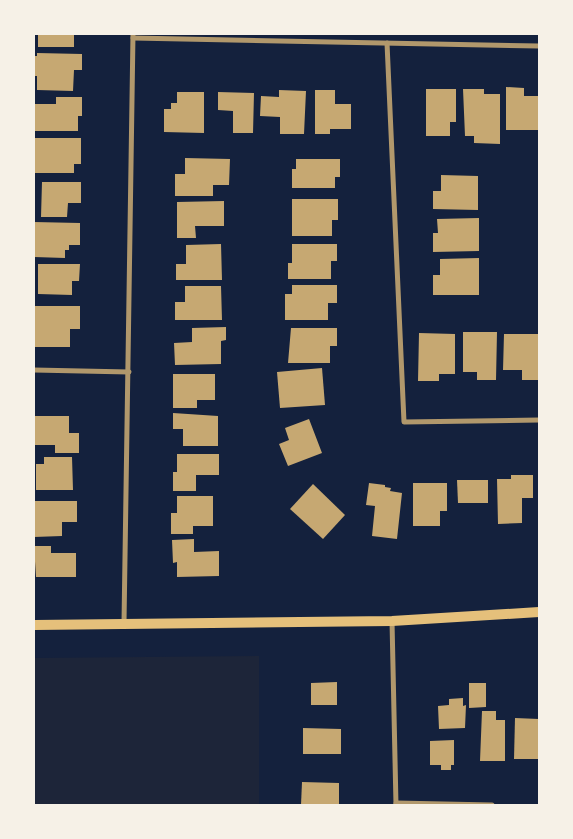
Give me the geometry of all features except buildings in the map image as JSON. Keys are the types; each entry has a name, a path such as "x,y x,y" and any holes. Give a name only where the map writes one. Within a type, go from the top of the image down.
{"main road":[{"path":"34,624 392,621 539,612"}],"street":[{"path":"124,624 133,36 539,46"},
{"path":"387,43 404,422 539,420"},
{"path":"34,370 129,372"},
{"path":"392,621 396,804 492,805"}],"shaded area":[{"path":"259,656 259,805 34,805 34,658"}]}
